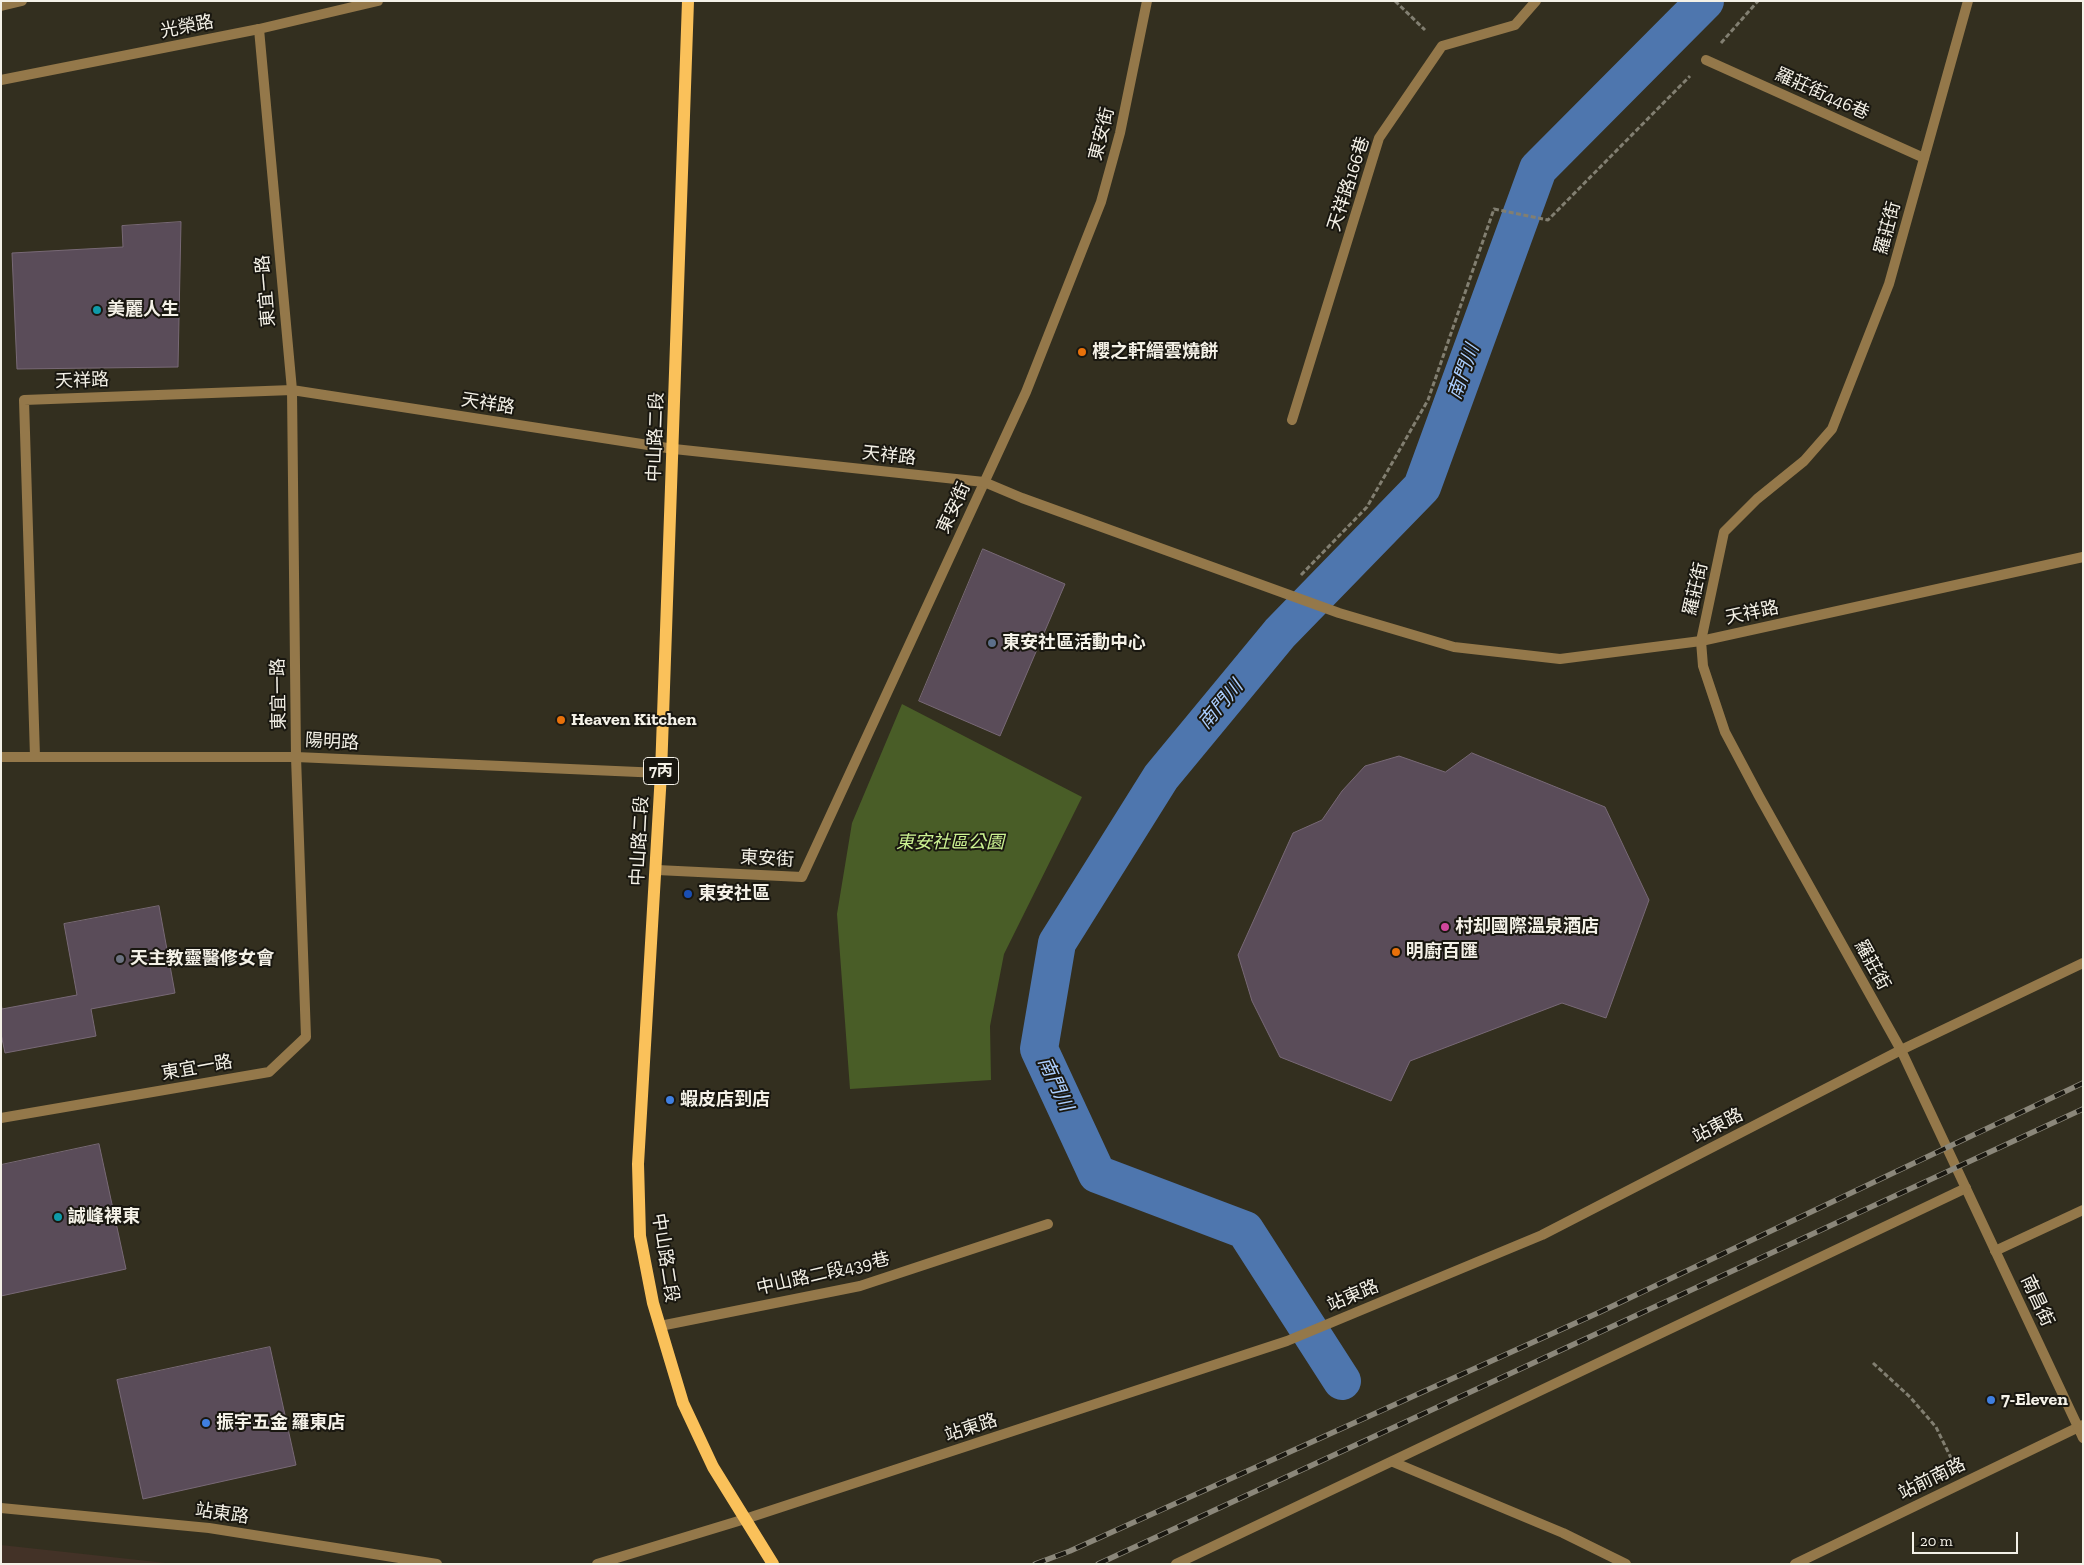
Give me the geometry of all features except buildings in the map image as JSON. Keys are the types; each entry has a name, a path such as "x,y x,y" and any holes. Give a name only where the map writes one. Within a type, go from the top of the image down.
{"main road":[{"name":"中山路二段","path":"688,1 674,449 661,773 638,1164 640,1236 653,1303 683,1403 713,1467 773,1564"}],"street":[{"path":"1,6 22,1"},
{"name":"光榮路","path":"1,80 259,29 378,1"},
{"name":"東安街","path":"656,870 802,877 1026,392 1101,202 1120,133 1148,1"},
{"path":"1442,46 1515,25 1536,1"},
{"name":"羅莊街","path":"1966,1188 1901,1050 1725,732 1703,666 1700,641 1724,532 1756,498 1804,461 1832,429 1889,284 1968,1"},
{"name":"東宜一路","path":"1,1118 269,1072 306,1037 296,757 292,390 259,29"},
{"name":"天祥路166巷","path":"1292,420 1380,138 1442,46"},
{"name":"羅莊街446巷","path":"1706,60 1924,158"},
{"name":"天祥路","path":"35,757 24,400 292,390 674,449 984,482 1339,613 1454,647 1560,659 1700,641 2083,557"},
{"name":"陽明路","path":"1,757 296,757 661,773"},
{"name":"站東路","path":"596,1564 745,1519 1287,1341 1542,1236 1901,1050 2083,962"},
{"path":"1176,1564 1966,1188"},
{"name":"南昌街","path":"1966,1188 2081,1427 2083,1438"},
{"path":"1996,1251 2083,1210"},
{"name":"中山路二段439巷","path":"660,1326 860,1286 1048,1224"},
{"name":"站前南路","path":"1795,1564 1962,1482 2081,1427"},
{"path":"1392,1462 1563,1533 1626,1564"},
{"name":"站東路","path":"1,1508 209,1528 437,1564"}],"path":[{"path":"1395,1 1442,46"},
{"path":"1283,593 1367,507 1428,400 1494,210 1548,220 1706,60 1758,1"},
{"path":"1873,1363 1910,1398 1936,1427 1962,1482"}],"shaded area":[{"path":"1,1545 175,1564 1,1564"}],"green space":[{"name":"東安社區公園","path":"902,704 1082,797 1004,954 990,1026 991,1080 850,1089 837,914 852,823"}],"waterway":[{"name":"南門川","path":"1342,1381 1245,1230 1097,1174 1039,1049 1057,943 1161,777 1280,633 1422,487 1538,169 1705,1"}],"railway":[{"path":"1035,1564 1070,1551 1600,1312 2083,1083"},
{"path":"1098,1564 2083,1109"}],"place":[{"name":"美麗人生","path":"97,310"},
{"name":"櫻之軒縉雲燒餅","path":"1082,352"},
{"name":"東安社區活動中心","path":"992,643"},
{"name":"Heaven Kitchen","path":"561,720"},
{"name":"東安社區","path":"688,894"},
{"name":"村却國際溫泉酒店","path":"1445,927"},
{"name":"明廚百匯","path":"1396,952"},
{"name":"天主教靈醫修女會","path":"120,959"},
{"name":"蝦皮店到店","path":"670,1100"},
{"name":"誠峰裸東","path":"58,1217"},
{"name":"7-Eleven","path":"1991,1400"},
{"name":"振宇五金 羅東店","path":"206,1423"}]}
